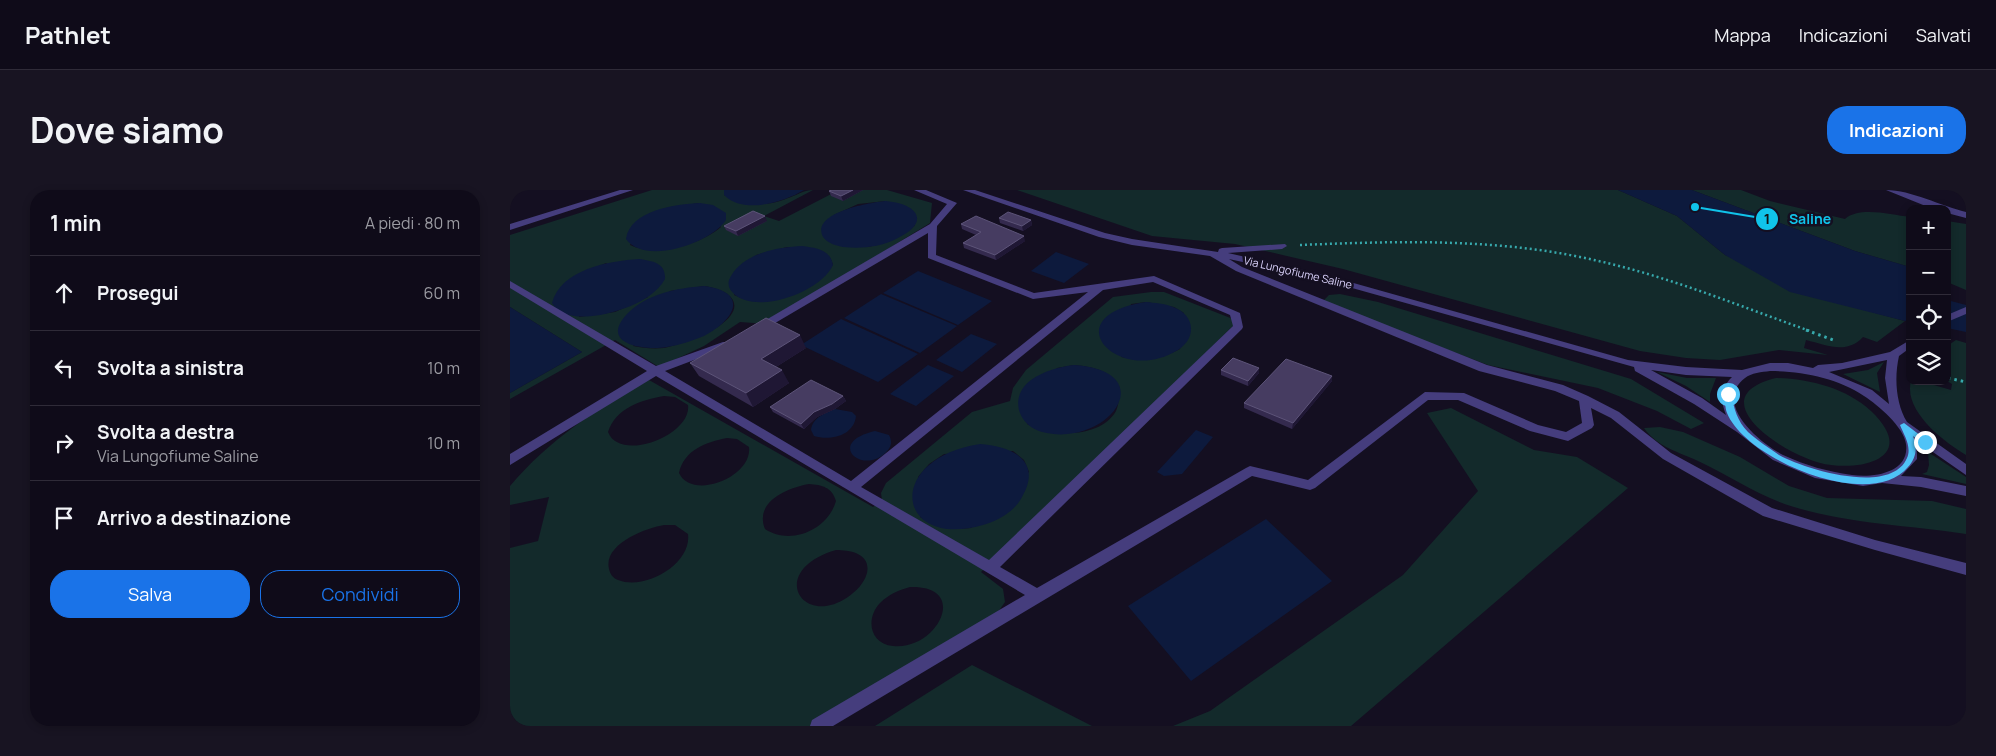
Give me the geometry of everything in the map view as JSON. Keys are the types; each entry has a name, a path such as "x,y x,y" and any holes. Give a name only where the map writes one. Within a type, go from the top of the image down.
{"street":[{"path":"510,227 629,190"},
{"path":"510,460 657,370 743,338 933,226 953,202 918,190"},
{"name":"Via Lungofiume Saline","path":"966,190 1102,235 1282,267 1382,292 1628,362 1686,371 1742,374 1770,366 1808,369"},
{"path":"1890,190 1931,205"},
{"path":"1951,211 1966,214"},
{"path":"933,226 930,256 1033,296 1154,280 1235,313 1238,327 991,567"},
{"path":"1199,252 1282,246"},
{"path":"1214,254 1239,269 1483,368 1559,388 1584,399 1615,415 1667,456 1768,512 1876,545 1966,569"},
{"path":"510,284 852,488 1037,594"},
{"path":"852,488 1100,287"},
{"path":"1951,317 1966,310"},
{"path":"1881,479 1900,471 1911,459 1912,443 1901,422 1891,390 1893,360 1906,347"},
{"path":"1808,369 1842,366 1871,360 1893,360"},
{"name":"Via Lungofiume Saline","path":"1628,362 1698,401 1777,457 1820,475 1863,481 1881,479"},
{"path":"1808,369 1849,383 1885,405 1901,422 1966,470"},
{"path":"1742,374 1730,386 1728,403 1730,413 1744,433"},
{"path":"818,726 1037,594 1250,471 1310,485 1425,396 1460,396 1534,428 1568,437 1588,425 1584,399"},
{"path":"1881,479 1922,482 1966,491"}],"path":[{"path":"1282,246 1446,242 1500,246 1592,259 1642,272 1836,341"},
{"path":"1951,379 1966,382"}],"green space":[{"path":"652,190 724,190 724,195 750,203 765,204 773,203 804,191 813,190 764,216 779,221 839,190 887,190 932,203 930,223 766,324 740,322 704,346 659,367 615,340 510,399 510,393 582,352 510,307 510,235","holes":["886,201 915,225 893,239 868,247 834,215 858,204","700,203 721,227 701,239 677,247 652,250 630,245 643,218 671,207","787,247 808,249 827,254 833,265 759,301 744,299 734,295 756,255","606,263 648,297 615,312 579,317 574,277","704,286 722,291 733,300 733,312 728,319 708,332 664,348 633,346 670,291"]},
{"path":"1017,190 1618,190 1677,216 1725,255 1875,313 1905,321 1877,342 1863,337 1857,343 1850,346 1836,347 1806,340 1804,348 1828,355 1779,350 1720,360 1686,358 1640,351 1343,269 1235,244 1152,236"},
{"path":"1692,190 1741,190 1770,201 1845,219 1851,215 1867,212 1906,216 1906,266 1855,251"},
{"path":"1951,222 1966,224 1966,290 1951,284"},
{"path":"1164,292 1233,319 1234,325 981,572 1003,589 1005,602 991,622 818,726 510,726 510,548 538,541 549,497 510,505 510,486 541,454 575,426 649,380 873,507 882,500 881,493 886,483 972,412 1010,401 1013,388 1026,370 1113,297","holes":["1146,302 1174,307 1184,313 1180,349 1151,358 1121,357 1131,304","1074,365 1094,368 1106,373 1120,388 1116,411 1109,420 1099,427 1087,431 1061,433 1027,424 1057,368","664,396 675,397 688,405 686,416 679,426 668,435 654,441 640,445 626,445 615,441 608,432 617,417 630,407","727,438 737,439 749,447 748,458 742,468 720,482 696,485 686,481 679,473 686,458 697,448","1013,451 1024,460 1029,472 971,528 957,529 938,526 920,517 918,477 929,464 944,454","809,484 822,486 832,493 836,501 832,511 817,527 796,535 775,534 765,529 764,511 775,498 791,489","664,525 675,525 688,534 687,545 683,555 675,565 653,578 641,582 618,580 611,574 609,569 609,560 613,552 628,539 647,530","836,550 859,554 866,561 867,573 864,581 848,597 831,605 817,606 805,601 798,593 797,582 802,570 815,559","910,587 929,589 939,596 943,606 941,618 934,629 923,639 909,645 893,646 879,641 872,630 871,623 875,609 880,603 898,591"]},
{"path":"1340,294 1378,302 1631,379 1704,423 1691,429 1657,411 1598,388 1488,365 1322,302 1329,295"},
{"path":"1956,340 1966,343 1966,455 1947,442 1927,424 1913,403 1910,392 1911,385 1934,385 1951,390 1951,343"},
{"path":"1884,362 1877,373 1880,392 1843,374 1868,370"},
{"path":"1657,372 1687,378 1716,378 1710,394 1710,402 1686,386"},
{"path":"1776,378 1802,380 1827,386 1861,403 1884,426 1889,438 1888,448 1883,456 1861,465 1831,465 1794,453 1774,441 1758,428 1747,413 1744,399 1753,387"},
{"path":"1451,408 1534,450 1577,457 1628,488 1351,726 1173,726 1210,711 1403,575 1478,491 1427,413"},
{"path":"1660,427 1683,432 1740,457 1789,486 1827,498 1932,501 1966,509 1966,534 1836,517 1781,503 1669,448 1655,440 1644,428"},
{"path":"1928,452 1966,477 1966,484 1922,474 1927,472 1929,465"},
{"path":"972,665 1092,726 875,726"}],"water":[{"path":"724,190 804,190 786,199 752,205 732,201 724,195"},
{"path":"1618,190 1692,190 1855,251 1906,266 1906,321 1790,292 1725,255 1677,216"},
{"path":"886,201 906,206 917,215 914,227 907,233 877,246 850,248 830,243 823,237 821,228 834,215 857,206"},
{"path":"700,203 713,205 726,213 726,220 718,229 693,243 662,251 648,251 635,247 626,239 629,229 645,215 667,207"},
{"path":"802,246 826,252 833,265 816,284 787,298 757,302 743,300 730,289 730,278 744,262 772,250"},
{"path":"1056,252 1089,264 1064,283 1031,271"},
{"path":"639,259 658,264 665,274 662,284 640,302 613,312 584,317 560,311 552,303 557,291 565,282 576,275 601,265"},
{"path":"918,271 992,301 958,325 883,293"},
{"path":"704,286 718,289 728,294 732,300 733,307 730,315 715,330 690,341 658,348 628,344 621,339 618,333 620,324 627,314 643,301 673,290"},
{"path":"881,294 957,326 920,353 844,318"},
{"path":"1146,302 1160,303 1180,310 1189,320 1191,326 1189,339 1178,350 1156,359 1134,360 1117,355 1104,345 1099,333 1103,321 1118,310"},
{"path":"510,307 582,352 510,393"},
{"path":"841,319 918,354 878,382 801,345"},
{"path":"971,334 997,344 962,372 936,360"},
{"path":"928,365 954,376 916,406 890,394"},
{"path":"1074,365 1101,370 1116,380 1121,393 1116,407 1105,420 1088,430 1066,434 1042,432 1033,428 1022,417 1019,409 1018,402 1024,387 1031,380 1046,372"},
{"path":"835,409 852,412 856,416 851,428 834,437 814,436 811,430 814,422 820,416"},
{"path":"1196,430 1213,437 1182,474 1164,476 1157,472"},
{"path":"875,431 889,435 891,443 888,450 879,458 869,461 853,456 850,450 852,443 860,436"},
{"path":"980,444 1003,448 1021,458 1029,474 1028,484 1022,497 1006,515 983,525 954,529 932,525 918,514 912,500 915,483 927,466 949,453"},
{"path":"1266,519 1332,581 1191,681 1128,606"}],"building":[{"path":"853,190 841,196 829,191"},
{"path":"753,211 765,216 736,231 724,226"},
{"path":"1008,212 1031,220 1022,226 999,218"},
{"path":"976,216 1024,236 995,255 963,243 981,232 961,224"},
{"path":"766,318 800,335 761,359 782,370 746,393 690,363"},
{"path":"1233,358 1259,368 1248,381 1221,370"},
{"path":"1286,359 1332,376 1293,423 1244,403"},
{"path":"811,380 843,396 832,404 814,412 801,424 770,407"}],"waterway":[{"path":"1951,314 1966,319"}],"place":[{"name":"Saline","path":"1695,207"}],"route":[{"path":"1728,394 1730,413 1744,433 1777,457 1820,475 1863,481 1881,479 1900,471 1911,459 1912,443 1904,425 1925,442"}]}
